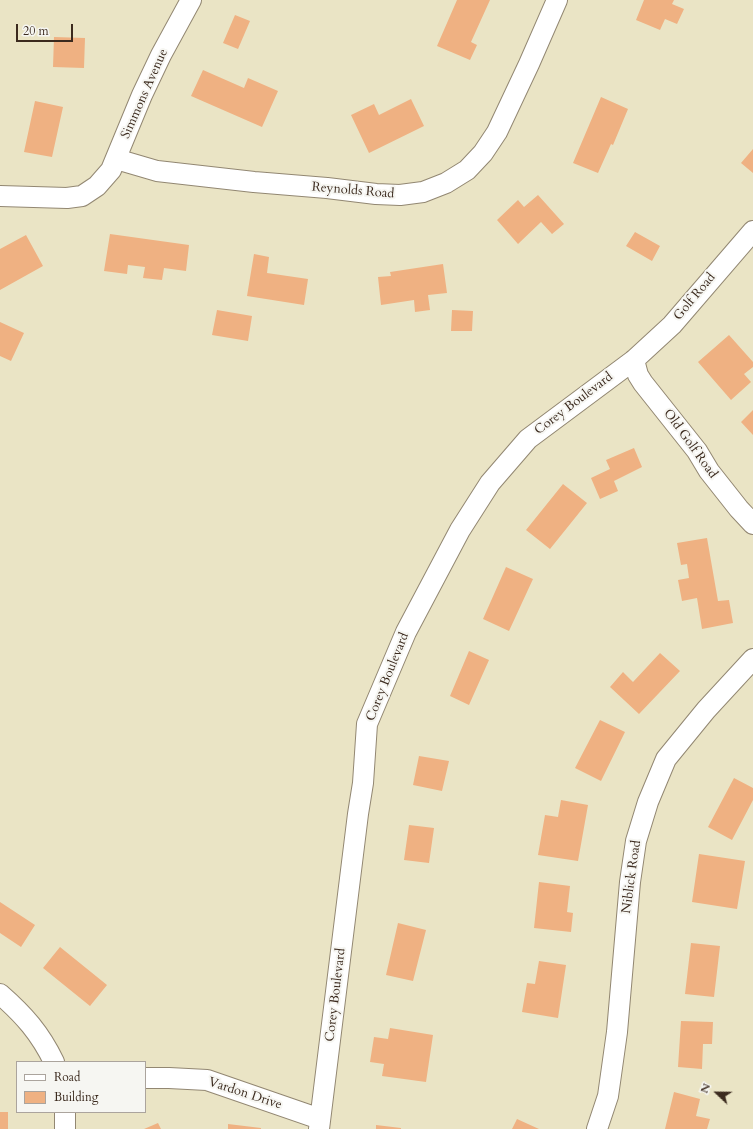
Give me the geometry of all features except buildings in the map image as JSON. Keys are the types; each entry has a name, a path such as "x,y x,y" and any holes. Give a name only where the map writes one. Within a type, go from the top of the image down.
{"street":[{"name":"Simmons Avenue","path":"0,196 67,198 82,196 97,186 111,170 161,55 191,0"},
{"name":"Reynolds Road","path":"116,159 157,171 186,175 376,194 400,195 423,192 446,183 467,170 483,153 496,132 529,64 557,0"},
{"name":"Golf Road","path":"634,360 672,325 753,231"},
{"name":"Old Golf Road","path":"634,360 638,375 643,383 697,451 709,471 753,524"},
{"name":"Corey Boulevard","path":"320,1124 363,783 367,724 406,632 460,530 490,483 528,439 634,360"},
{"name":"Niblick Road","path":"597,1129 608,1096 617,1032 630,882 636,841 648,802 666,759 706,710 753,659"},
{"path":"0,994 34,1027 54,1061"},
{"name":"Vardon Drive","path":"146,1078 207,1080 320,1124"},
{"path":"65,1113 65,1129"}]}
